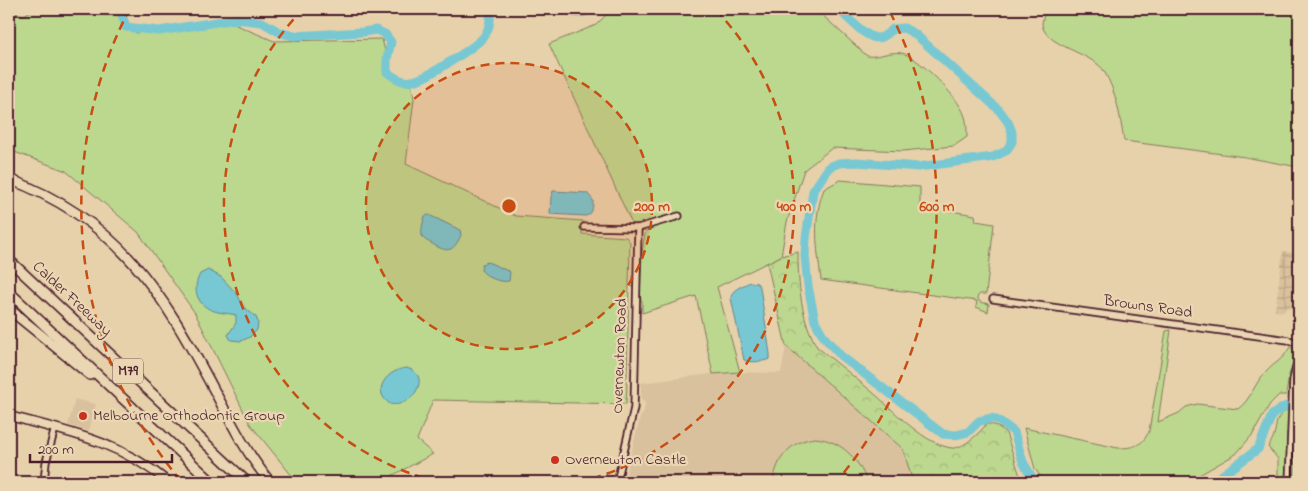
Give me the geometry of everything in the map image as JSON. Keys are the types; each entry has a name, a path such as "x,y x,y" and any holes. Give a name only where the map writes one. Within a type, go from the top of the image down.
{"highway":[{"path":"9,178 44,194 83,217 118,246 142,272 169,309 239,438 270,482"},
{"name":"Calder Freeway","path":"9,260 247,482"},
{"name":"M79","path":"9,292 212,482"},
{"path":"9,309 124,403 173,446"}],"main road":[{"path":"9,416 87,437 122,451 140,461 168,482"}],"street":[{"path":"584,227 638,228 679,216"},
{"name":"Overnewton Road","path":"617,482 634,407 638,228"},
{"name":"Browns Road","path":"993,299 1299,343"},
{"path":"1289,482 1293,380 1299,356"},
{"path":"44,482 46,462 55,428"}],"shaded area":[{"path":"1283,251 1299,254 1299,310 1285,308 1284,312 1275,311"},
{"path":"786,346 903,449 913,482 624,482 640,418 644,411 645,402 641,399 641,383 725,372 781,373"},
{"path":"75,399 96,403 89,431 68,425"}],"green space":[{"path":"34,9 111,9 136,33 229,22 274,41 382,39 392,79 405,85 411,82 414,99 406,164 516,216 583,221 582,234 626,237 630,242 627,377 625,378 627,385 626,404 433,400 417,440 433,454 380,482 297,482 250,424 195,313 138,232 66,171 9,150 9,12 24,15"},
{"path":"612,9 817,9 867,56 900,53 912,58 929,71 947,89 965,116 967,137 954,146 903,151 832,148 804,170 787,222 781,256 717,287 740,372 713,374 696,296 642,313 640,297 642,251 645,235 647,231 654,227 680,220 678,212 640,224 632,224 549,44 596,25"},
{"path":"1046,9 1299,9 1298,167 1245,157 1124,141 1115,96 1104,71 1090,59 1060,44 1045,32 1042,24"},
{"path":"840,180 920,187 920,206 975,215 976,221 994,224 986,294 980,294 977,297 980,302 989,304 988,312 976,307 977,301 821,280 816,234 820,201 824,189"},
{"path":"798,252 804,313 817,347 922,435 942,446 956,448 961,446 976,435 986,424 1002,429 1006,433 1022,482 913,482 903,449 786,346 767,263 781,256"},
{"path":"1171,330 1158,422 1179,413 1186,407 1197,404 1238,409 1246,401 1262,376 1281,359 1290,347 1298,350 1289,375 1286,395 1279,395 1270,404 1253,434 1236,454 1187,482 1044,481 1035,469 1024,428 1118,448 1132,447 1144,440 1149,431 1166,331"},
{"path":"1299,405 1299,482 1293,482 1295,472 1295,431 1287,432 1286,482 1278,482 1278,459 1268,447 1282,413"},
{"path":"815,438 833,442 848,452 854,458 867,482 773,482 781,458 786,452 798,443"}],"water":[{"path":"553,191 587,193 593,200 591,212 585,216 550,214"},
{"path":"429,215 460,230 461,235 455,245 449,250 445,250 427,241 422,236 425,216"},
{"path":"488,262 510,272 509,281 497,280 484,273 481,270 482,264"},
{"path":"208,270 221,277 237,294 244,307 256,317 258,322 257,330 250,337 241,341 231,340 228,335 236,323 236,315 209,309 198,298 196,284 200,274"},
{"path":"750,282 757,283 760,287 770,359 750,362 744,360 731,298 735,290"},
{"path":"406,368 414,371 418,377 417,390 406,401 390,404 384,399 382,393 384,382 393,372"}],"waterway":[{"path":"123,9 126,27 159,31 236,19 262,22 281,33 295,36 376,30 385,34 391,42 387,59 387,72 397,79 404,81 422,78 464,53 481,40 489,26 490,9"},
{"path":"567,9 578,13 590,9"},
{"path":"838,9 871,37 881,38 893,29 904,28 915,34 999,110 1008,122 1012,132 1012,142 1006,151 993,157 918,167 857,162 839,163 829,167 813,191 806,238 805,256 808,286 815,321 824,337 841,356 943,434 956,435 968,432 979,421 992,418 1001,422 1014,432 1023,462 1035,482"},
{"path":"1213,482 1258,449 1272,415 1284,407 1299,402"}],"place":[{"name":"Melbourne Orthodontic Group","path":"83,416"},
{"name":"Overnewton Castle","path":"555,460"}]}
